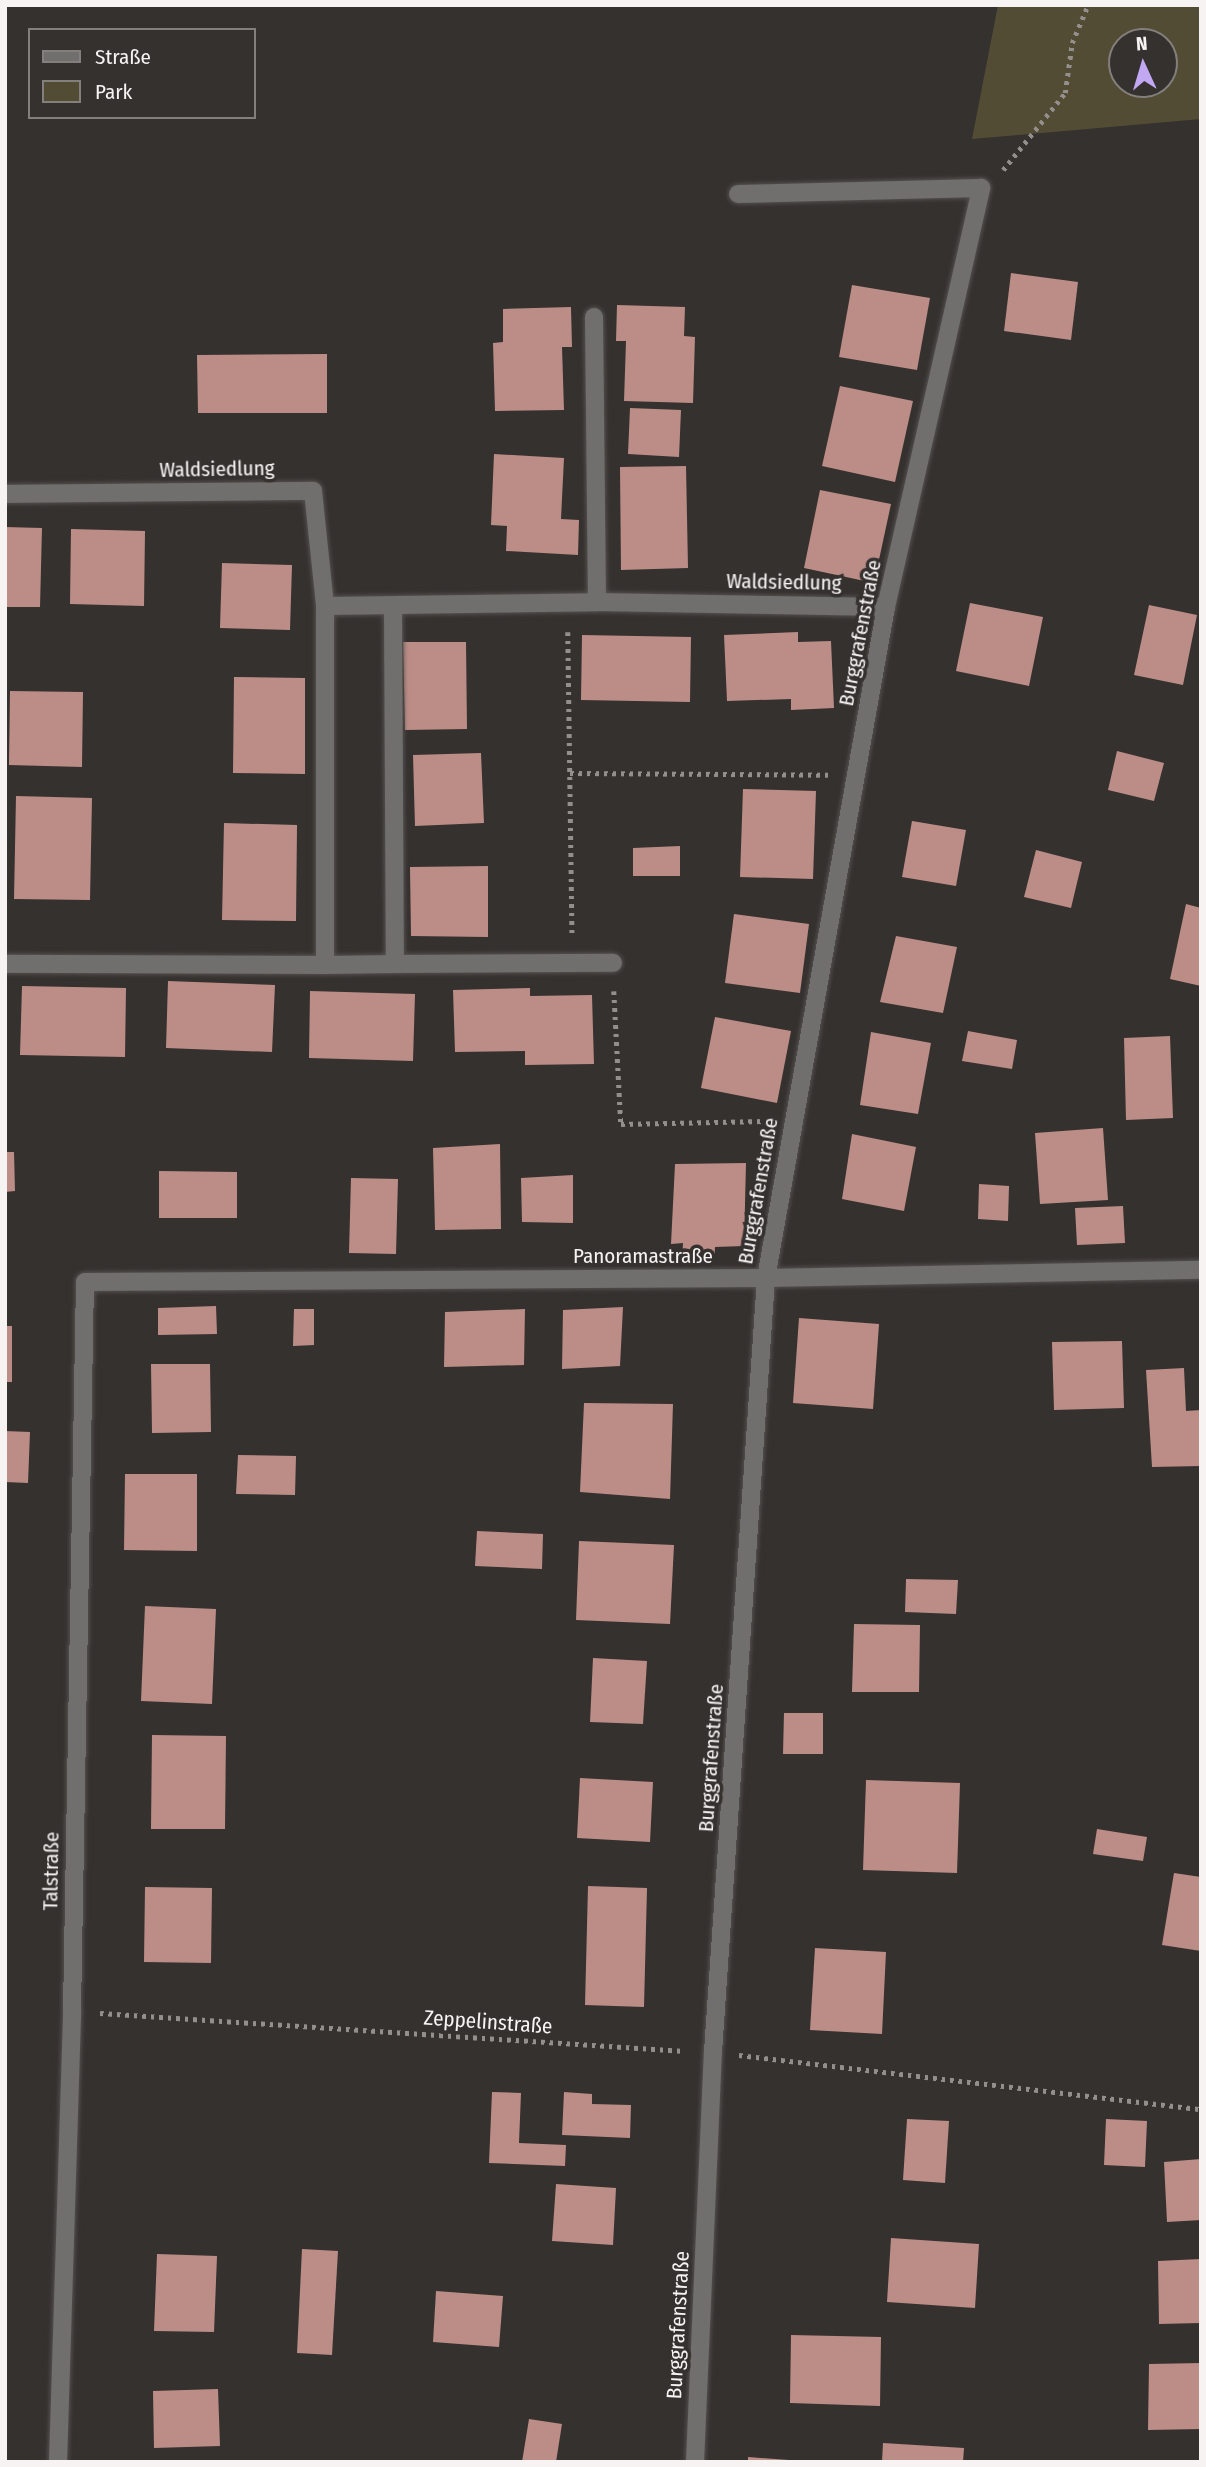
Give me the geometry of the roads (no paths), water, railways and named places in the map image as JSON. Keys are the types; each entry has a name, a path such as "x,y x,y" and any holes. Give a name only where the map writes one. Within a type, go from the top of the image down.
{"street":[{"name":"Burggrafenstraße","path":"695,2462 713,2052 766,1278 886,607 981,188 738,194"},
{"path":"594,317 597,603"},
{"name":"Waldsiedlung","path":"5,494 313,491 325,606 325,965"},
{"name":"Waldsiedlung","path":"325,606 597,603 886,607"},
{"path":"393,606 395,964"},
{"path":"5,964 613,963"},
{"name":"Panoramastraße","path":"85,1282 766,1278 1201,1270"},
{"name":"Talstraße","path":"58,2462 72,2011 85,1282"}]}
